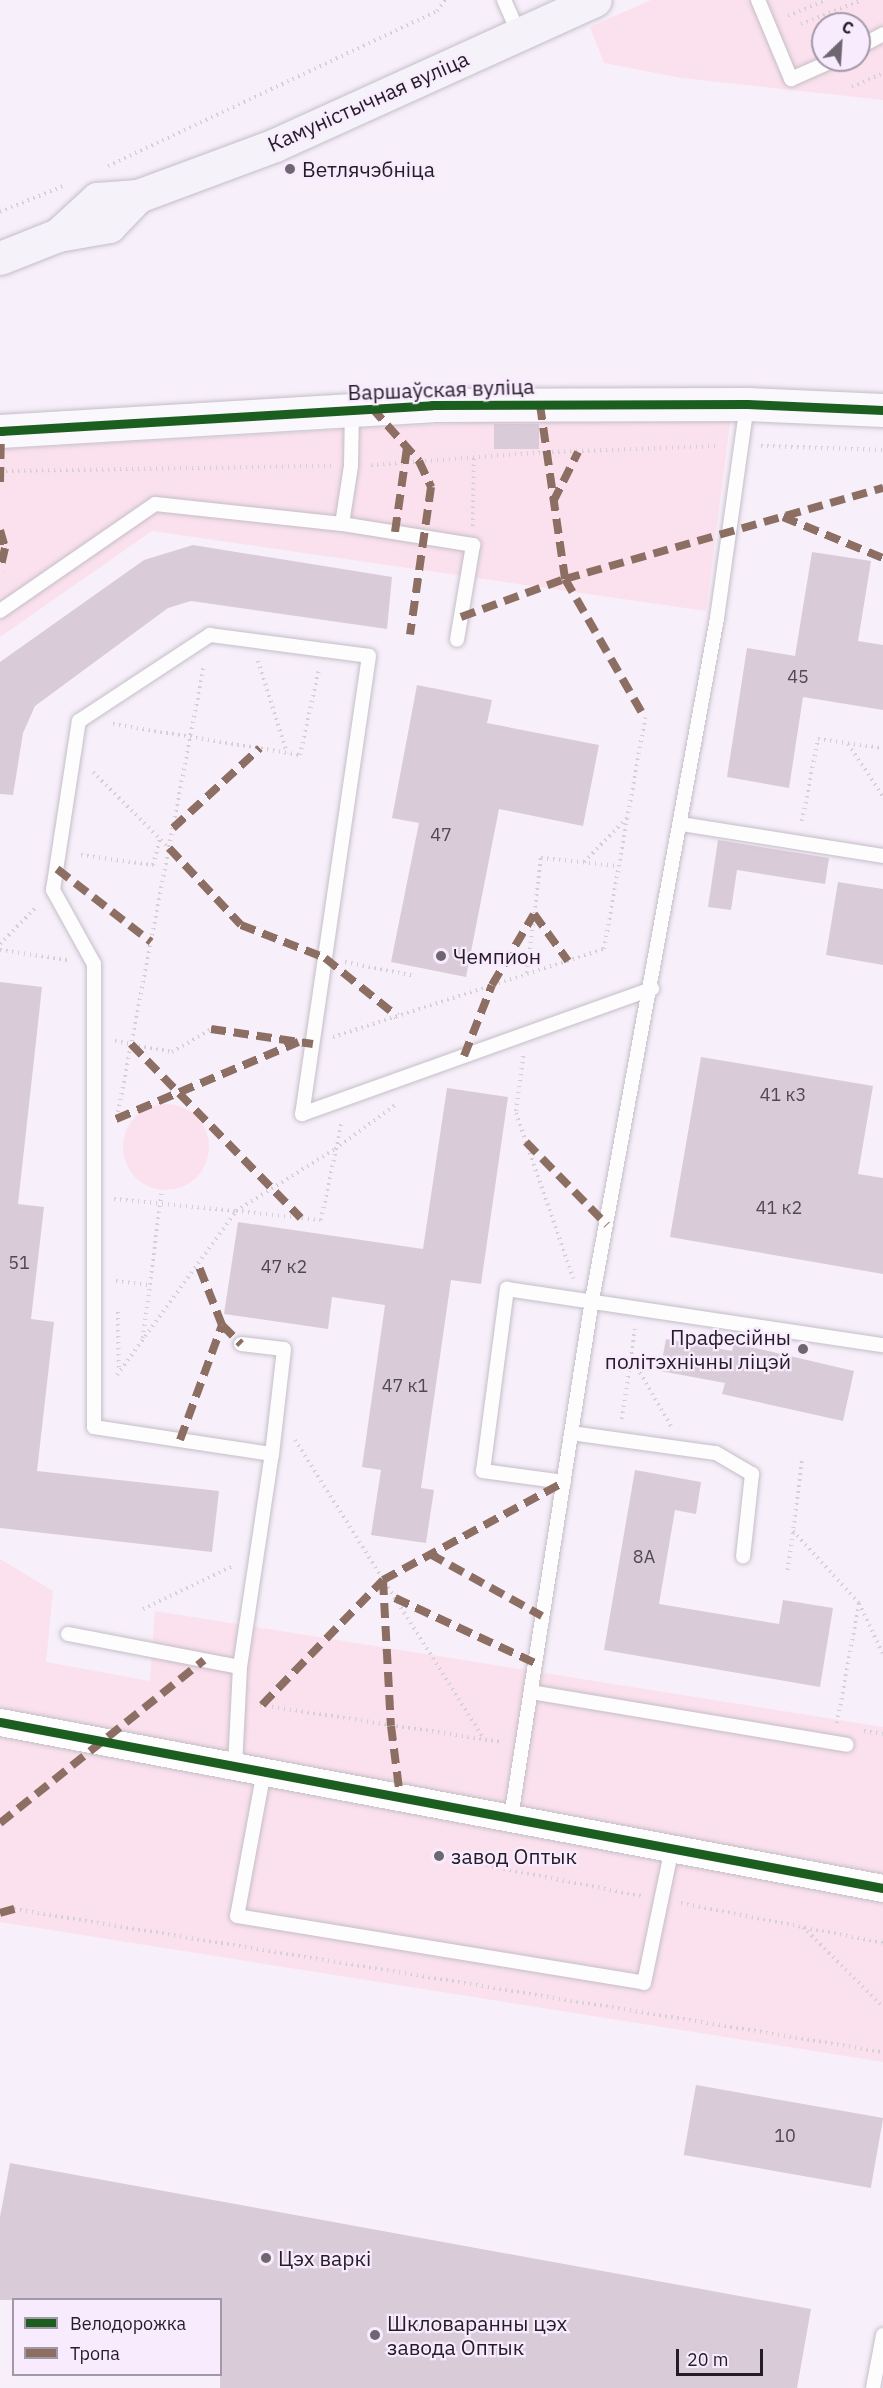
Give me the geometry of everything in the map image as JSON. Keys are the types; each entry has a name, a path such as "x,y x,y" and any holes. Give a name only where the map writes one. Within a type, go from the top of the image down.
{"main road":[{"name":"Камуністычная вуліца","path":"0,258 58,235 97,199 138,196 274,145 519,33 548,15 595,0"}],"street":[{"name":"Варшаўская вуліца","path":"0,430 432,405 747,404 883,410"},
{"path":"0,1722 883,1888"}],"lane":[{"path":"504,0 519,33"},
{"path":"758,0 791,79 811,70"},
{"path":"511,1817 564,1482 586,1299 652,989 717,618 747,404"},
{"path":"342,524 351,466 352,410"},
{"path":"0,611 155,504 342,524 473,545 457,640"},
{"path":"272,1454 94,1427 94,964 53,890 74,753 82,719 210,635 369,656 302,1114 652,989"},
{"path":"681,824 883,856"},
{"path":"564,1482 483,1472 507,1289 883,1345"},
{"path":"236,1766 240,1667 272,1454 284,1349 241,1344"},
{"path":"571,1433 716,1453 752,1474 743,1557"},
{"path":"68,1634 240,1667"},
{"path":"531,1692 840,1744"},
{"path":"264,1771 237,1916 644,1983 672,1848"},
{"path":"873,2388 883,2335"}],"path":[{"path":"105,167 437,11 445,0"},
{"path":"768,24 826,0"},
{"path":"801,24 862,0"},
{"path":"852,87 883,73"},
{"path":"0,212 73,182"},
{"path":"0,471 351,466 474,457 741,446 883,450"},
{"path":"473,545 474,457"},
{"path":"116,1119 210,635"},
{"path":"251,640 287,753"},
{"path":"82,719 300,755 323,650"},
{"path":"313,1044 604,949 645,718"},
{"path":"798,843 818,739 883,748"},
{"path":"848,743 883,796"},
{"path":"74,753 169,848"},
{"path":"584,862 627,817"},
{"path":"59,852 153,865 160,839"},
{"path":"527,974 541,858 619,866"},
{"path":"0,944 53,890"},
{"path":"0,950 94,964"},
{"path":"325,958 415,976"},
{"path":"94,1037 172,1053 211,1029"},
{"path":"526,1034 516,1113 586,1299"},
{"path":"109,1198 321,1220 348,1097"},
{"path":"94,1407 236,1211 335,1149 399,1103"},
{"path":"143,1339 162,1190"},
{"path":"94,1280 150,1285"},
{"path":"619,1440 638,1307"},
{"path":"631,1357 685,1449"},
{"path":"277,1411 484,1739"},
{"path":"789,1570 802,1461"},
{"path":"793,1531 859,1603 883,1654"},
{"path":"143,1609 231,1567"},
{"path":"840,1744 859,1603"},
{"path":"238,1702 522,1746"},
{"path":"14,1909 883,2052"},
{"path":"802,1927 883,2007"}],"shaded area":[{"path":"651,0 883,0 883,100 681,78 604,63 590,27"},
{"path":"732,408 706,611 152,531 0,637 0,449"},
{"path":"166,1104 190,1111 202,1123 209,1147 202,1171 190,1183 166,1190 142,1183 130,1171 123,1147 130,1123 142,1111"},
{"path":"0,1559 53,1591 46,1662 150,1681 155,1611 883,1727 883,2062 0,1922"}],"building":[{"path":"494,424 539,424 539,449 494,449"},
{"path":"193,545 392,577 387,629 191,601 168,608 35,706 23,733 13,795 0,794 0,662 144,560"},
{"path":"812,552 871,561 858,641 883,645 883,710 803,697 789,788 727,777 747,648 795,656"},
{"path":"417,685 492,700 487,723 599,745 583,826 499,809 466,977 391,962 419,823 392,818"},
{"path":"718,840 829,858 825,884 737,870 731,910 708,907"},
{"path":"838,882 883,889 883,965 826,955"},
{"path":"0,982 42,987 18,1204 44,1207 31,1319 54,1322 37,1471 219,1491 212,1552 0,1528"},
{"path":"701,1057 873,1086 858,1174 883,1178 883,1274 670,1237"},
{"path":"447,1088 508,1097 481,1284 451,1280 421,1488 434,1490 426,1543 371,1535 381,1470 362,1467 385,1305 332,1297 328,1329 224,1314 238,1222 423,1249"},
{"path":"666,1339 732,1351 734,1343 854,1371 843,1421 722,1394 725,1383 660,1371"},
{"path":"635,1470 701,1482 696,1514 675,1510 659,1604 779,1624 783,1600 833,1608 820,1687 604,1650"},
{"path":"696,2085 883,2118 871,2188 684,2155"},
{"name":"Цэх варкі","path":"10,2163 811,2309 797,2388 220,2388 222,2298 12,2298 12,2300 0,2300 0,2217"}],"marked path":[{"path":"540,405 565,579 645,718"},
{"path":"372,408 419,461 431,487 410,635"},
{"path":"0,482 1,430"},
{"path":"395,532 407,448"},
{"path":"553,502 578,452"},
{"path":"461,617 565,579 883,488"},
{"path":"783,517 883,558"},
{"path":"0,530 5,548 0,570"},
{"path":"173,828 260,748"},
{"path":"169,848 241,925 325,958 397,1016"},
{"path":"57,869 151,942"},
{"path":"464,1056 492,985 534,914 568,961"},
{"path":"211,1029 313,1044"},
{"path":"116,1119 298,1042"},
{"path":"131,1044 301,1218"},
{"path":"526,1142 607,1225"},
{"path":"180,1440 222,1325 198,1264"},
{"path":"222,1325 241,1344"},
{"path":"262,1705 383,1580 564,1482"},
{"path":"430,1554 542,1616"},
{"path":"383,1580 391,1726 400,1796"},
{"path":"395,1598 535,1663"},
{"path":"0,1823 204,1660"},
{"path":"0,1913 14,1909"}],"cycle path":[{"path":"0,431 432,405 747,404 883,410"},
{"path":"0,1722 883,1888"}],"place":[{"name":"Ветлячэбніца","path":"290,169"},
{"name":"Чемпион","path":"441,956"},
{"name":"Прафесійны політэхнічны ліцэй","path":"803,1349"},
{"name":"завод Оптык","path":"439,1856"},
{"name":"Цэх варкі","path":"266,2258"},
{"name":"Шкловаранны цэх завода Оптык","path":"375,2335"}]}
